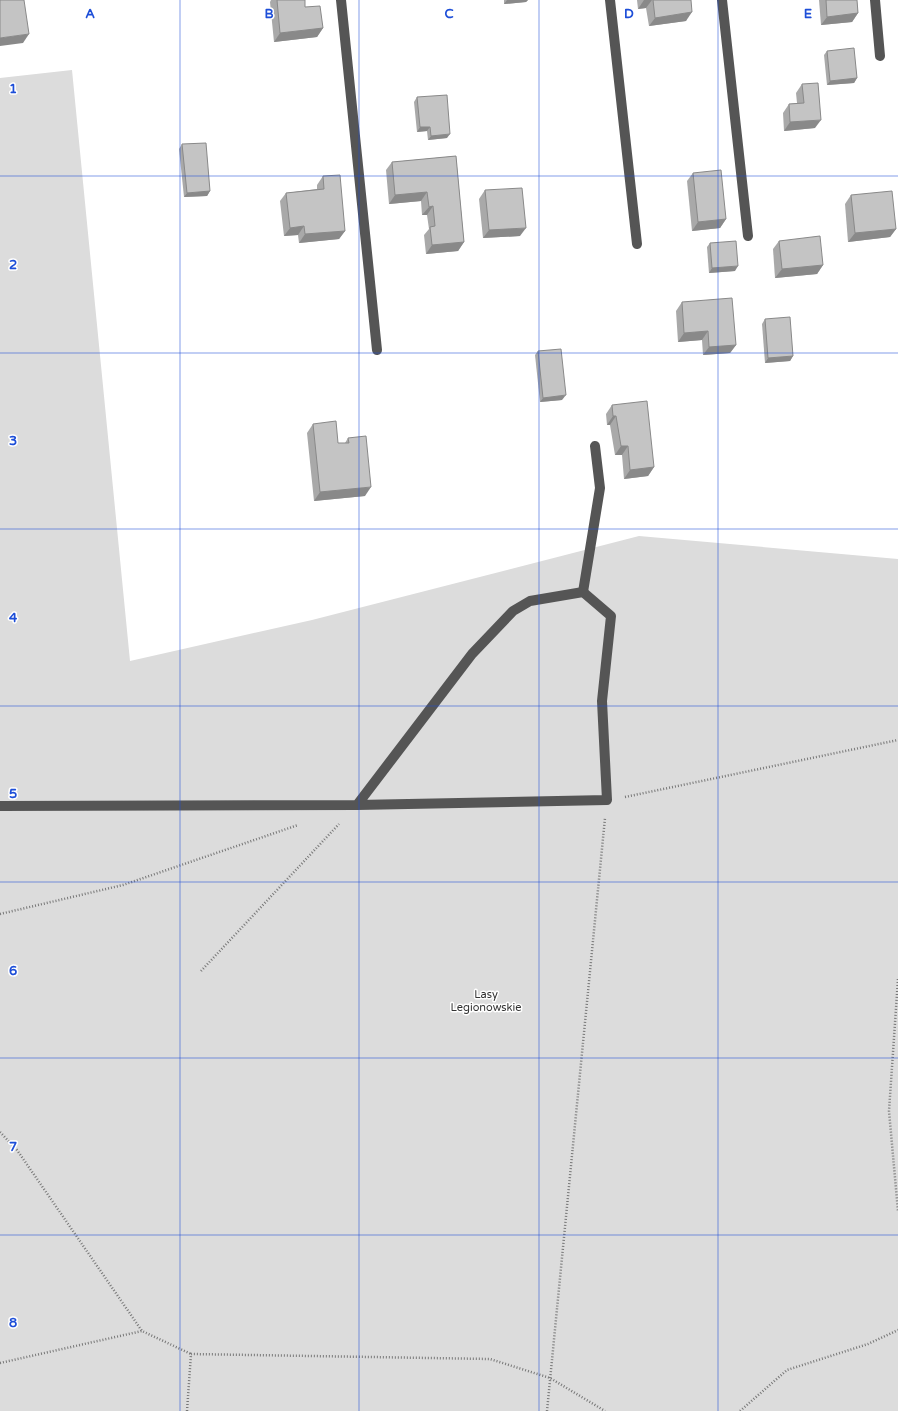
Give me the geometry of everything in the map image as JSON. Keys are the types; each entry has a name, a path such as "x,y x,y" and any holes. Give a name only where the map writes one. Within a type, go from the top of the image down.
{"lane":[{"path":"341,0 378,350"},
{"path":"610,0 637,244"},
{"path":"722,0 748,236"},
{"path":"875,0 880,56"},
{"path":"583,592 600,488 595,446"},
{"path":"0,806 357,805 607,800 602,701 611,616 583,592"},
{"path":"357,805 472,654 513,611 530,602 583,592"}],"path":[{"path":"547,1411 607,800 898,740"},
{"path":"202,971 357,805"},
{"path":"0,914 123,885 304,823"},
{"path":"898,979 889,1111 898,1211"},
{"path":"0,1132 17,1150 142,1331 191,1354 490,1359 550,1378 604,1411"},
{"path":"740,1411 787,1370 868,1344 898,1330"},
{"path":"0,1363 142,1331"},
{"path":"187,1411 191,1354"}],"green space":[{"name":"Lasy Legionowskie","path":"72,70 130,661 312,620 639,536 898,559 898,1411 0,1411 0,78"}],"building":[{"path":"0,0 24,0 29,34 0,38"},
{"path":"277,0 305,0 305,7 320,6 323,28 280,33"},
{"path":"653,0 691,0 692,12 655,18"},
{"path":"826,0 857,0 858,13 827,17"},
{"path":"854,48 857,78 830,81 827,51"},
{"path":"818,83 821,120 790,122 789,104 804,103 802,84"},
{"path":"447,95 450,134 431,136 430,127 420,127 417,97"},
{"path":"206,143 210,191 187,193 182,144"},
{"path":"456,156 464,242 432,245 430,227 435,226 433,206 429,207 427,192 395,195 392,162"},
{"path":"721,170 726,219 698,222 693,173"},
{"path":"340,175 345,231 305,234 304,226 290,228 286,193 324,189 323,176"},
{"path":"522,188 526,228 489,230 485,190"},
{"path":"892,191 896,229 855,233 851,195"},
{"path":"820,236 823,265 782,269 779,241"},
{"path":"736,241 738,266 712,268 710,243"},
{"path":"732,298 736,345 709,347 708,331 684,333 682,302"},
{"path":"790,317 793,356 768,358 765,319"},
{"path":"561,349 566,395 543,398 538,351"},
{"path":"647,401 654,467 630,470 628,446 621,446 616,416 613,416 612,405"},
{"path":"336,421 338,443 349,443 348,438 366,436 371,487 320,492 313,424"}]}
